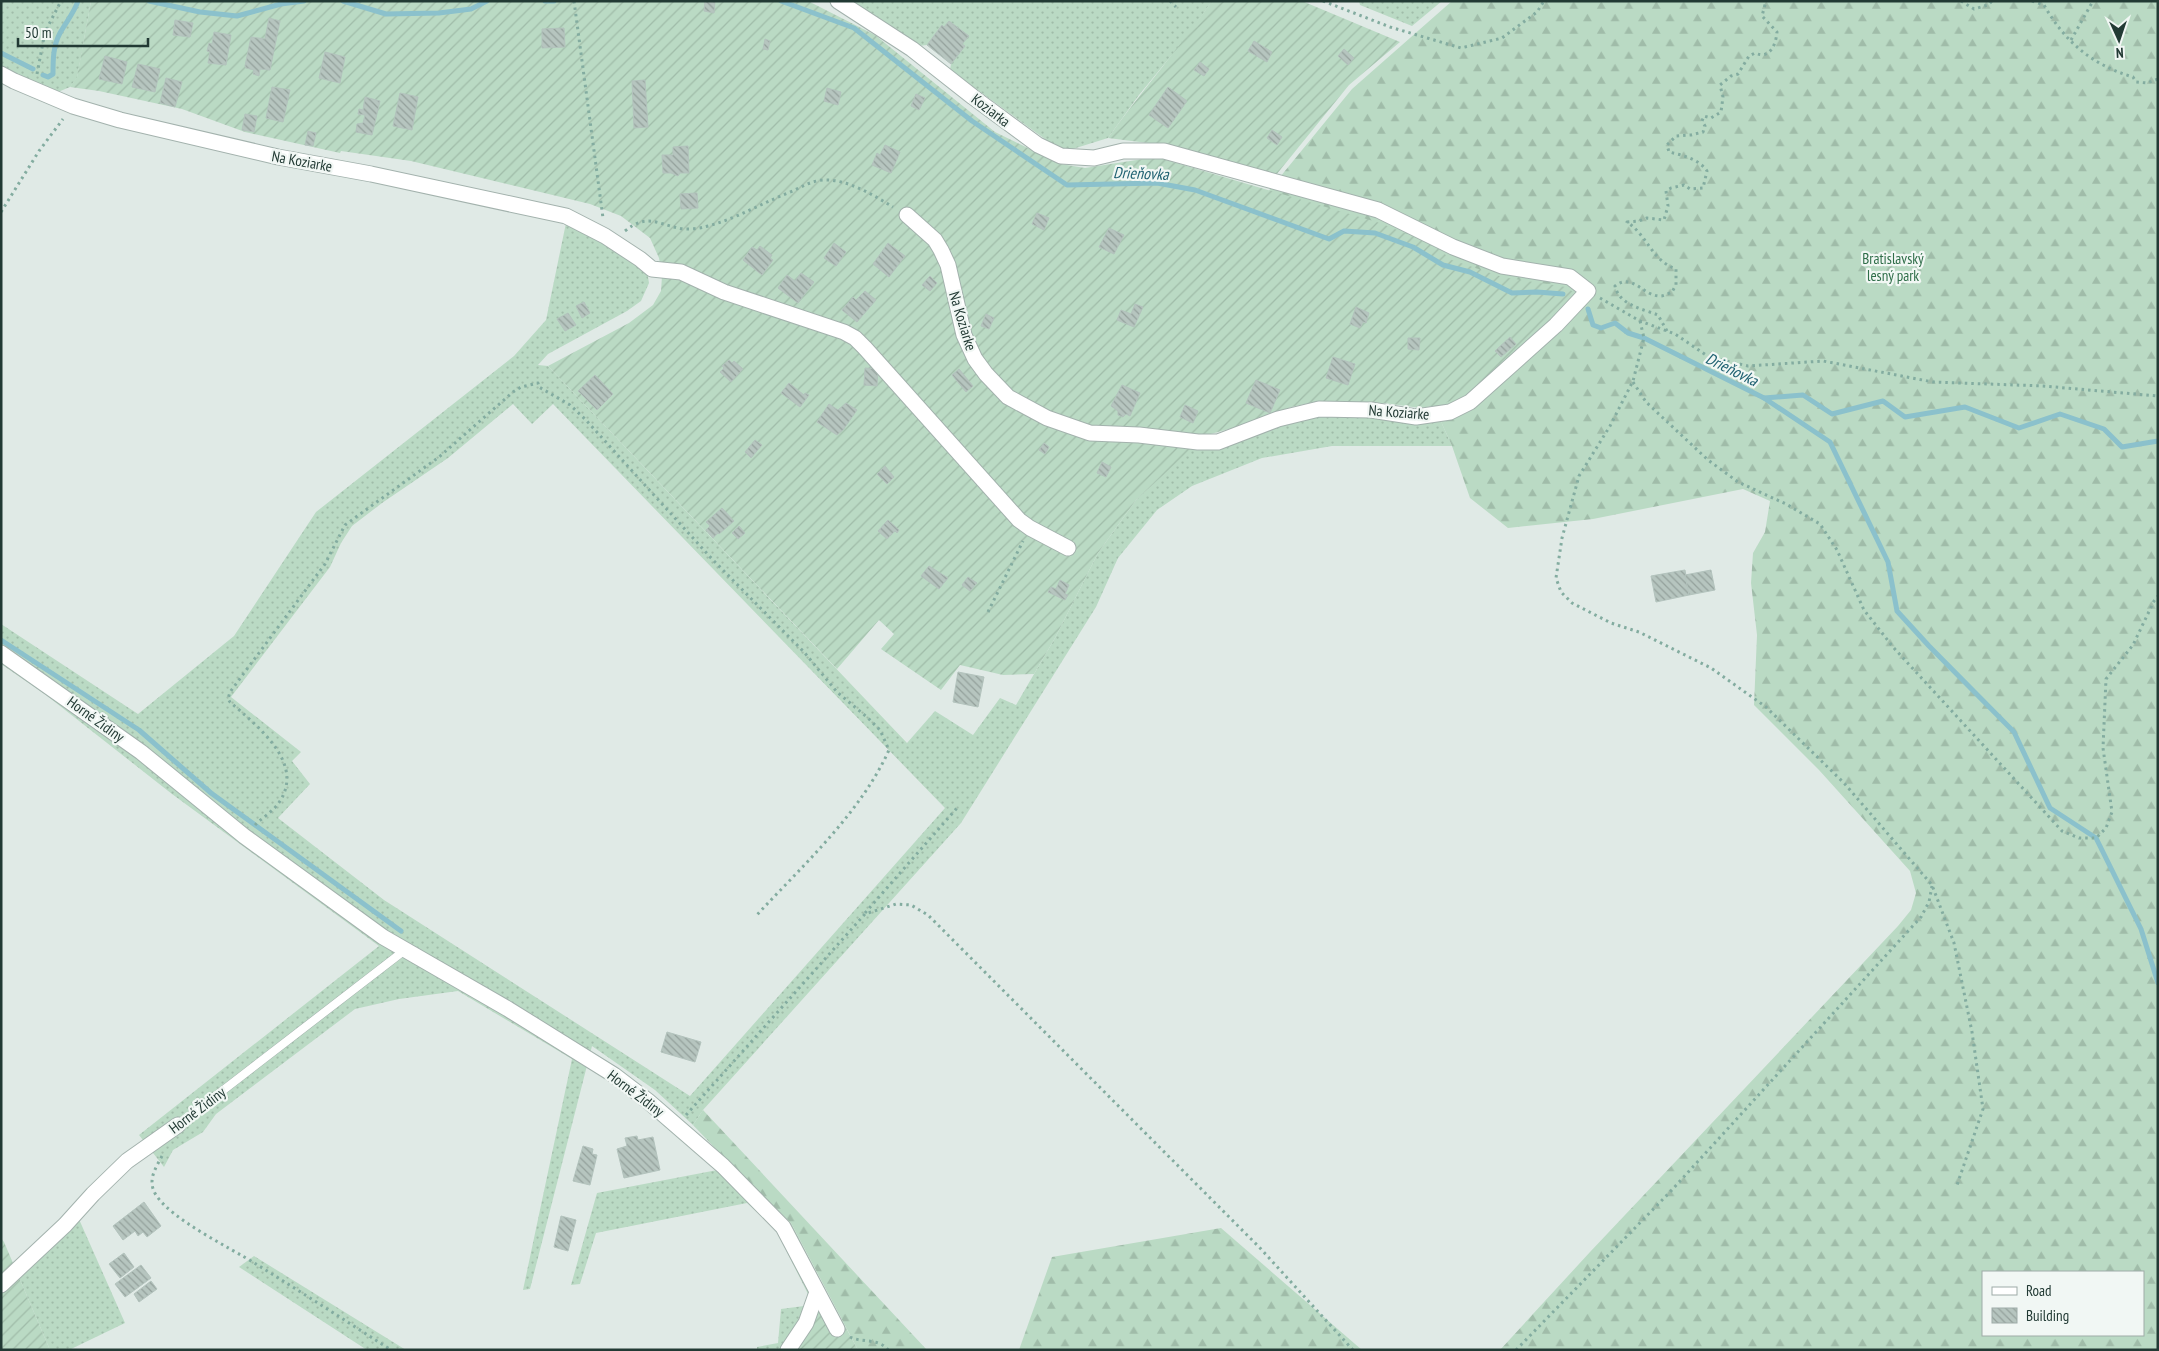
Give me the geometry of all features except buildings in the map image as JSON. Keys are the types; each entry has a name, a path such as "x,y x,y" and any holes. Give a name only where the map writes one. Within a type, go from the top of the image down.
{"street":[{"name":"Koziarka","path":"838,1 912,48 973,97 1038,145 1053,153 1067,157 1087,158 1123,151 1164,150 1378,210 1454,247 1502,266 1570,277 1588,291"},
{"name":"Na Koziarke","path":"1,74 31,89 73,106 138,124 278,157 372,174 566,216 610,239 652,269 681,272 724,292 844,332 855,338 1007,508 1030,528 1068,548"},
{"name":"Na Koziarke","path":"907,215 934,240 941,250 948,265 964,336 975,359 986,374 1008,396 1047,418 1065,426 1090,433 1218,442 1278,419 1319,409 1371,410 1416,417 1450,412 1470,402 1556,325 1588,291"},
{"name":"Horné Židiny","path":"1,653 141,752 244,836 358,920 405,950 508,1009 614,1075 677,1125 723,1166 784,1227 837,1329"},
{"name":"Horné Židiny","path":"1,1284 65,1225 92,1194 127,1161 178,1125"},
{"path":"788,1350 806,1323 817,1292"}],"lane":[{"name":"Horné Židiny","path":"178,1125 405,950"}],"path":[{"path":"31,89 39,70 45,32 61,1"},
{"path":"574,1 610,239 642,221 657,220 682,229 702,227 732,219 800,186 823,180 859,188 907,215"},
{"path":"1170,1 1176,7"},
{"path":"1323,1 1390,27 1461,48 1502,38 1537,12 1544,1"},
{"path":"1667,331 1658,315 1631,306 1616,293 1615,286 1620,283 1634,282 1651,294 1660,296 1672,292 1676,285 1676,269 1664,265 1638,229 1627,222 1647,218 1664,220 1668,206 1666,191 1670,188 1684,185 1690,189 1704,188 1707,171 1703,166 1684,156 1669,152 1667,145 1676,136 1703,132 1705,126 1702,121 1704,116 1711,118 1721,112 1723,98 1720,85 1731,76 1738,74 1749,56 1755,53 1760,55 1767,54 1772,50 1777,32 1762,16 1766,1"},
{"path":"1961,1 1974,8 1988,5 1992,1"},
{"path":"2032,1 2044,5 2054,23 2077,49 2093,60 2118,73 2133,77 2136,82 2147,83 2158,79"},
{"path":"2071,40 2093,1"},
{"path":"1,212 39,151 73,106"},
{"path":"1588,291 1640,322 1675,334 1709,357 1748,366 1823,361 1933,382 2043,386 2158,396"},
{"path":"1640,322 1644,338 1633,382 1610,426 1579,476 1562,538 1556,578 1561,592 1572,603 1587,612 1611,623 1639,632 1711,668 1766,707 1844,783 1932,885 1954,943 1972,1032 1982,1108 1956,1188"},
{"path":"1633,382 1646,402 1708,460 1738,482 1786,504 1820,524 1837,550 1864,610 1893,647 2062,831 2079,838 2096,838 2106,828 2112,812 2103,748 2106,679 2133,646 2158,596"},
{"path":"244,836 280,802 287,784 287,773 275,747 255,724 230,702 228,699 230,692 325,564 345,525 439,457 513,392 521,387 538,383 539,387 570,405 585,419 712,559 804,652 837,692 880,730 890,750 863,796 837,828 756,917"},
{"path":"988,612 1030,528"},
{"path":"677,1125 957,808"},
{"path":"1516,1350 1670,1192 1921,917 1929,902 1932,885"},
{"path":"865,914 896,904 911,904 928,915 1260,1248 1353,1350"},
{"path":"166,1149 153,1173 152,1185 161,1202 177,1217 256,1264 390,1350"},
{"path":"837,1329 858,1341 875,1341 888,1350"}],"green space":[{"path":"1,1 91,1 77,78 70,87 58,92 1,67"},
{"path":"91,1 808,1 875,35 995,132 1061,164 1085,168 1156,157 1380,223 1439,247 1449,259 1502,277 1566,287 1576,294 1484,379 1455,399 1440,405 1420,408 1384,403 1314,402 1291,407 1251,423 1207,435 1136,500 1098,553 1055,638 1034,674 1003,675 960,665 941,690 881,649 894,634 879,620 837,669 548,366 629,323 653,305 661,291 662,276 659,258 650,238 621,216 590,204 411,161 341,151 340,153 245,132 182,109 99,91 70,87 77,77"},
{"path":"853,1 1212,1 1189,34 1139,95 1108,138 1063,152 950,70 951,64 965,46 962,44 968,36 949,21 944,27 941,26 927,45 918,46"},
{"path":"1212,1 1302,1 1400,42 1349,85 1276,175 1156,144 1108,138"},
{"path":"1359,1 1442,1 1412,26 1360,5"},
{"name":"Bratislavský lesný park","path":"1452,1 2158,1 2158,1350 1500,1350 1898,926 1911,910 1916,893 1910,871 1819,770 1754,705 1757,635 1751,583 1753,553 1765,532 1770,501 1743,489 1593,519 1508,528 1470,498 1452,446 1438,415 1382,328 1258,204 1352,89"},
{"path":"566,223 601,240 647,271 649,283 641,301 627,311 548,354 538,365 548,366 907,743 935,711 973,735 1000,698 1016,705 1055,638 1098,553 1136,500 1198,442 1299,413 1438,415 1452,446 1332,446 1262,458 1192,486 1157,510 1118,558 1096,607 961,823 703,1110 693,1125 655,1090 592,1046 530,1289 523,1290 572,1059 458,991 399,999 355,1009 216,1114 203,1132 173,1150 164,1167 139,1135 379,946 172,794 46,695 1,664 1,624 138,714 234,636 316,512 514,356 546,320","holes":["513,404 532,424 553,404 945,808 690,1096 384,900 278,818 310,784 292,761 301,752 231,697 330,567 341,543 352,526 448,458"]},
{"path":"703,1110 927,1350 858,1350 791,1223 693,1125"},
{"path":"733,1167 791,1223 826,1291 811,1325 794,1350 757,1350 757,1347 778,1343 781,1309 804,1306 808,1294 776,1230 747,1203 596,1233 580,1284 571,1285 597,1193"},
{"path":"78,1217 125,1323 69,1350 50,1350 18,1275"},
{"path":"1221,1228 1362,1350 1019,1350 1052,1257"},
{"path":"1,1238 4,1242 50,1350 1,1350"},
{"path":"254,1256 406,1350 367,1350 239,1267"},
{"path":"826,1291 858,1350 794,1350 811,1325"}],"waterway":[{"name":"Drieňovka","path":"43,75 48,77 53,74 53,58 56,43 78,1"},
{"name":"Drieňovka","path":"149,1 200,12 237,16 281,4 304,1"},
{"name":"Drieňovka","path":"343,1 386,14 439,13 471,9 487,1"},
{"name":"Drieňovka","path":"545,1 554,1"},
{"name":"Drieňovka","path":"781,1 854,28 972,121 1067,185 1157,183 1195,190 1329,239 1344,231 1375,233 1413,247 1443,265 1470,272 1512,293 1563,294"},
{"name":"Drieňovka","path":"1,53 33,69"},
{"name":"Drieňovka","path":"1588,309 1593,325 1601,328 1615,323 1628,333 1644,338 1764,398 1803,395 1832,414 1883,401 1905,417 1965,407 2019,428 2060,414 2104,429 2122,447 2158,441"},
{"path":"1764,398 1830,442 1888,562 1897,611 2014,732 2050,808 2096,838 2141,929 2158,983"},
{"path":"1,640 139,730 211,793 401,931"}]}
